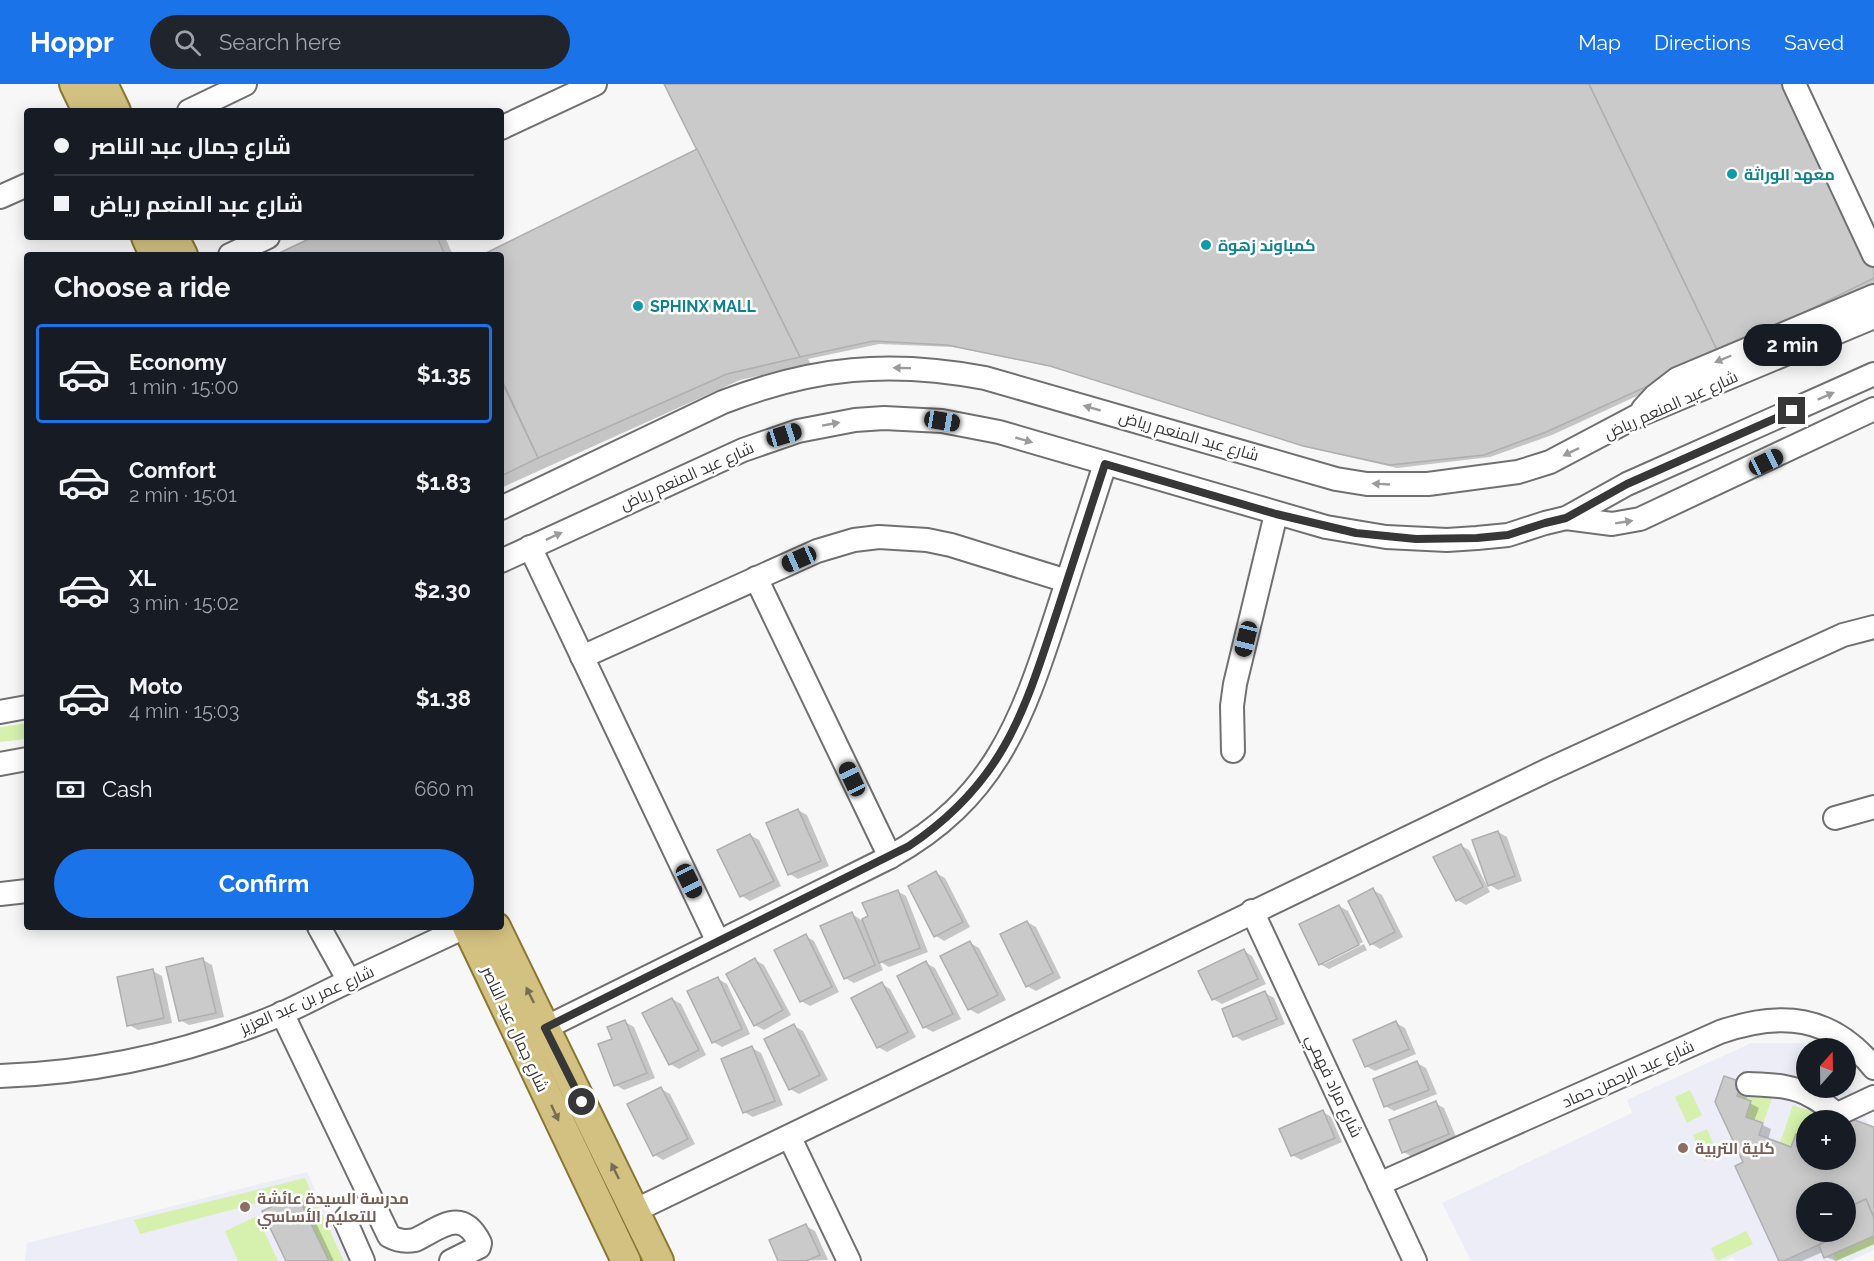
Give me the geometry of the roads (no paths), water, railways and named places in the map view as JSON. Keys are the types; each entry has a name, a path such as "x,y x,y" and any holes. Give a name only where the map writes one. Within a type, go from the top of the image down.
{"main road":[{"path":"74,84 86,108"},
{"path":"103,84 115,108"},
{"name":"شارع جمال عبد الناصر","path":"467,930 626,1261"},
{"name":"شارع جمال عبد الناصر","path":"497,930 659,1261"}],"street":[{"path":"195,108 245,84"},
{"path":"504,127 595,84"},
{"path":"1794,84 1874,255"},
{"path":"0,197 24,186"},
{"path":"236,252 262,240"},
{"path":"1637,416 1655,396 1677,379 1874,296"},
{"name":"شارع عبد المنعم رياض","path":"504,507 723,402 786,381 852,369 919,368 985,378 1317,474 1367,484 1428,484 1518,472 1575,451 1637,416 1874,317"},
{"name":"شارع عبد المنعم رياض","path":"504,560 752,447 798,431 845,422 894,418 951,422 999,432 1276,514 1356,533 1416,539 1508,535 1566,518 1627,484 1874,374"},
{"path":"1566,518 1612,524 1640,519 1874,409"},
{"path":"545,1028 890,856 928,833 950,816 988,774 1003,750 1028,699 1105,464"},
{"path":"1233,751 1232,706 1235,684 1276,514"},
{"path":"582,657 817,551 835,545 879,537 903,537 951,545 1067,581"},
{"path":"530,547 718,942"},
{"path":"756,578 890,856"},
{"path":"634,1211 1252,911 1615,738 1843,635 1874,627"},
{"path":"0,712 24,708"},
{"path":"0,764 24,760"},
{"path":"1835,818 1874,807"},
{"path":"0,894 24,891"},
{"name":"شارع مراد فهمي","path":"1252,911 1415,1261"},
{"path":"320,930 349,981"},
{"name":"شارع عمر بن عبد العزيز","path":"0,1076 82,1069 152,1056 231,1034 282,1013 460,930"},
{"path":"282,1013 389,1236 401,1241 415,1240 454,1221 466,1224 471,1227 480,1242 479,1247 451,1261"},
{"name":"شارع عبد الرحمن حماد","path":"1379,1184 1740,1025 1778,1019 1816,1025 1844,1040 1864,1056 1874,1068"},
{"path":"1748,1084 1778,1085 1796,1089 1813,1097 1836,1113 1874,1097"},
{"path":"789,1137 849,1261"},
{"path":"363,1261 345,1220 349,1215 373,1203"}],"place":[{"name":"معهد الوراثة","path":"1732,174"},
{"name":"كمباوند زهوة","path":"1206,245"},
{"name":"SPHINX MALL","path":"638,306"},
{"name":"كلية التربية","path":"1683,1148"},
{"name":"مدرسة السيدة عائشة للتعليم الأساسي","path":"245,1207"}]}
